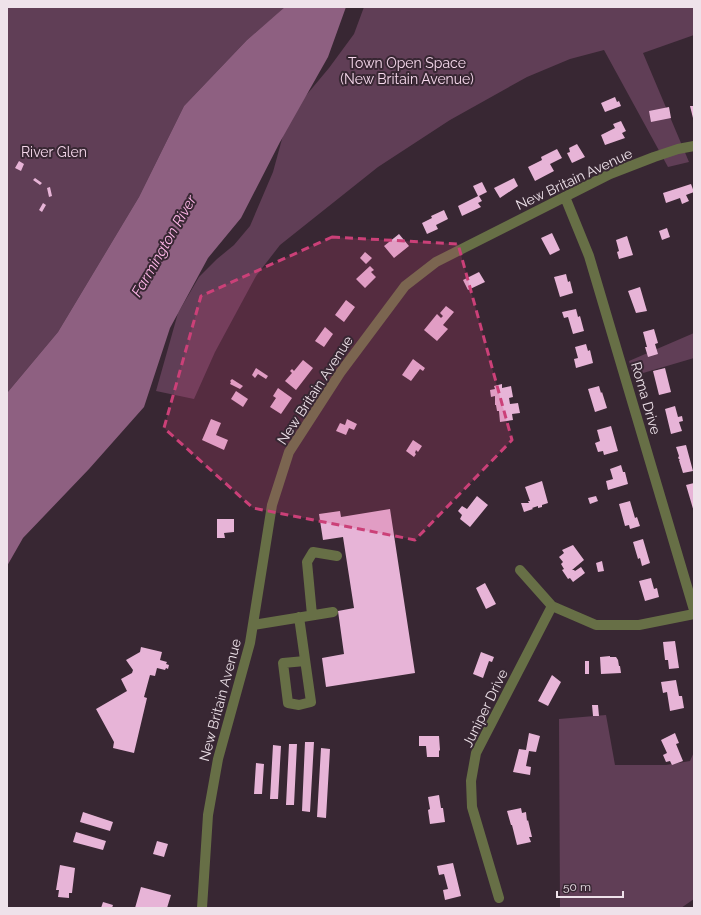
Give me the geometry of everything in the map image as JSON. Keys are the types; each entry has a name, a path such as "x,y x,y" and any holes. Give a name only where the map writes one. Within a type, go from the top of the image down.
{"street":[{"name":"New Britain Avenue","path":"202,908 208,815 218,759 250,643 272,505 289,452 345,364 405,286 436,262 625,168 678,149 694,146"},
{"name":"Roma Drive","path":"565,197 589,256 694,610"},
{"path":"312,615 306,562 313,552 337,556"},
{"path":"520,570 552,606 596,625 639,625 694,614"},
{"name":"Juniper Drive","path":"499,898 472,806 471,781 476,753 552,606"},
{"path":"253,625 333,612"},
{"path":"299,617 306,661 311,702 299,705 288,702 283,663 306,661"}],"highlighted area":[{"path":"332,237 458,244 512,440 415,540 253,508 164,428 201,296"}],"green space":[{"name":"River Glen","path":"7,7 304,7 297,18 273,18 247,40 184,106 139,197 58,332 7,393"},
{"name":"Town Open Space (New Britain Avenue)","path":"364,7 694,7 694,35 643,53 689,162 668,167 604,50 570,59 527,77 450,120 378,167 280,245 256,276 215,352 194,399 156,391 178,313 199,277 234,245 250,226 273,172 288,117 329,68 354,34"},
{"path":"694,333 694,358 633,376 629,361"},
{"path":"606,715 615,765 666,765 690,761 694,752 694,899 681,908 560,908 559,719"}],"water":[{"name":"Farmington River","path":"285,7 346,7 328,57 280,142 241,218 208,258 170,328 144,407 89,469 23,538 7,566 7,393 58,332 139,197 184,106 247,40"}],"building":[{"path":"615,97 621,106 605,112 601,103"},
{"path":"690,106 694,106 693,118"},
{"path":"669,107 671,118 651,122 649,111"},
{"path":"621,121 626,131 622,133 625,138 605,145 601,135 615,128 613,124"},
{"path":"577,144 585,157 572,163 567,153 570,152 569,148"},
{"path":"557,149 562,158 550,164 554,171 535,181 528,167 542,160 541,157"},
{"path":"19,161 24,164 21,171 15,168"},
{"path":"35,178 42,183 40,185 33,180"},
{"path":"514,178 518,186 500,198 494,188"},
{"path":"482,182 487,192 479,196 482,201 478,203 481,207 462,216 458,206 478,196 473,186"},
{"path":"691,184 694,192 686,195 689,201 682,204 680,198 666,203 663,193"},
{"path":"50,187 52,196 49,197 47,188"},
{"path":"43,203 46,205 42,212 39,210"},
{"path":"444,210 448,219 436,225 438,229 427,234 422,223 432,218 431,216"},
{"path":"667,228 670,237 662,240 659,231"},
{"path":"552,233 560,250 550,255 541,238"},
{"path":"399,234 409,246 394,258 384,246"},
{"path":"627,236 633,255 619,259 617,252 619,251 616,240"},
{"path":"365,252 372,258 366,264 360,258"},
{"path":"370,266 374,270 371,272 376,277 365,288 356,279"},
{"path":"479,272 485,282 468,290 463,280"},
{"path":"566,274 568,282 570,281 573,293 560,297 554,277"},
{"path":"640,287 647,311 636,313 628,291"},
{"path":"346,300 355,307 344,322 335,315"},
{"path":"446,306 454,312 443,325 448,329 437,341 424,330 437,314 441,318 443,316 440,313"},
{"path":"576,309 578,317 580,316 584,331 573,334 568,317 564,318 562,312"},
{"path":"325,327 333,334 324,347 315,341"},
{"path":"654,329 658,343 655,344 658,354 648,357 643,332"},
{"path":"586,344 588,351 590,350 593,363 576,368 574,359 578,358 575,347"},
{"path":"413,359 425,368 423,371 420,369 411,381 402,375"},
{"path":"303,360 313,368 296,390 285,381 292,373 290,371 292,369 294,371"},
{"path":"256,368 268,376 266,379 258,374 255,378 252,375"},
{"path":"665,368 671,392 659,395 653,371"},
{"path":"232,379 243,386 240,389 230,384"},
{"path":"502,384 502,388 511,386 513,397 509,398 510,404 518,403 520,413 512,414 513,420 500,422 499,411 497,411 495,405 495,396 491,397 490,390 495,389 494,386"},
{"path":"599,386 607,408 595,412 588,389"},
{"path":"278,388 292,398 281,414 270,407 276,398 273,396"},
{"path":"236,391 248,399 243,407 231,399"},
{"path":"675,406 678,417 682,416 683,421 679,422 682,431 671,434 665,409"},
{"path":"211,419 221,423 216,435 228,440 224,450 202,440"},
{"path":"347,419 357,424 354,430 349,428 346,435 336,431 340,423 345,425"},
{"path":"611,426 618,451 604,455 603,451 598,452 595,443 600,441 597,430"},
{"path":"413,440 422,446 418,452 416,450 414,457 406,451"},
{"path":"686,445 693,471 683,473 676,447"},
{"path":"621,465 623,472 625,472 628,484 608,490 606,481 613,479 610,469"},
{"path":"542,481 548,503 542,505 542,507 538,508 538,506 524,512 521,503 529,503 528,501 530,501 525,487"},
{"path":"694,483 694,512 686,485"},
{"path":"477,496 488,505 470,527 460,519 462,515 458,511 462,506 467,509"},
{"path":"596,496 598,501 590,504 588,498"},
{"path":"630,501 635,518 637,517 640,526 630,529 629,525 625,526 619,504"},
{"path":"390,509 415,673 326,687 322,658 344,654 338,611 354,608 343,537 323,540 319,514 340,511 341,517"},
{"path":"217,519 234,519 234,532 224,533 225,538 217,538"},
{"path":"643,539 650,563 642,566 640,558 638,559 633,542"},
{"path":"573,545 584,560 572,570 575,571 581,567 585,573 573,582 570,578 568,579 562,570 564,569 561,564 563,562 559,557 564,553 562,550"},
{"path":"602,561 604,571 598,572 596,563"},
{"path":"651,578 654,589 657,588 659,597 645,601 639,581"},
{"path":"485,583 496,604 486,609 476,588"},
{"path":"675,641 679,668 669,669 668,660 665,660 663,642"},
{"path":"141,647 162,652 160,660 167,662 166,664 169,665 168,669 166,668 165,670 157,668 155,676 150,675 144,697 147,698 134,753 113,748 114,742 96,709 127,691 121,679 132,673 133,670 126,660 140,652"},
{"path":"481,652 494,657 492,662 489,661 483,678 473,674"},
{"path":"600,657 616,657 618,660 621,673 601,674"},
{"path":"585,661 589,661 589,674 585,674"},
{"path":"552,675 561,682 548,706 538,701"},
{"path":"676,680 679,696 682,696 684,708 670,711 667,692 663,693 661,682"},
{"path":"592,705 598,705 599,716 593,716"},
{"path":"529,733 540,736 536,752 529,751 526,766 531,767 530,775 513,772 519,749 526,750"},
{"path":"675,733 679,743 676,744 683,761 672,765 670,761 666,762 663,755 667,753 661,740"},
{"path":"419,736 439,736 439,757 427,757 426,746 419,746"},
{"path":"305,742 314,742 310,812 302,811"},
{"path":"289,744 297,744 294,805 286,805"},
{"path":"273,745 281,746 278,799 270,799"},
{"path":"321,748 330,749 326,818 317,817"},
{"path":"256,763 264,764 262,794 254,794"},
{"path":"439,795 445,822 430,824 428,797"},
{"path":"521,808 522,813 526,812 532,837 529,837 531,842 517,845 507,811"},
{"path":"83,812 113,822 110,831 80,822"},
{"path":"76,832 106,841 103,850 73,842"},
{"path":"157,841 168,844 164,857 153,854"},
{"path":"453,863 461,896 445,900 443,890 448,889 444,874 439,875 437,866"},
{"path":"60,865 75,868 72,893 69,893 69,898 58,897 59,890 56,890"},
{"path":"141,887 171,895 167,908 135,908"},
{"path":"103,902 113,905 112,908 101,908"}]}
